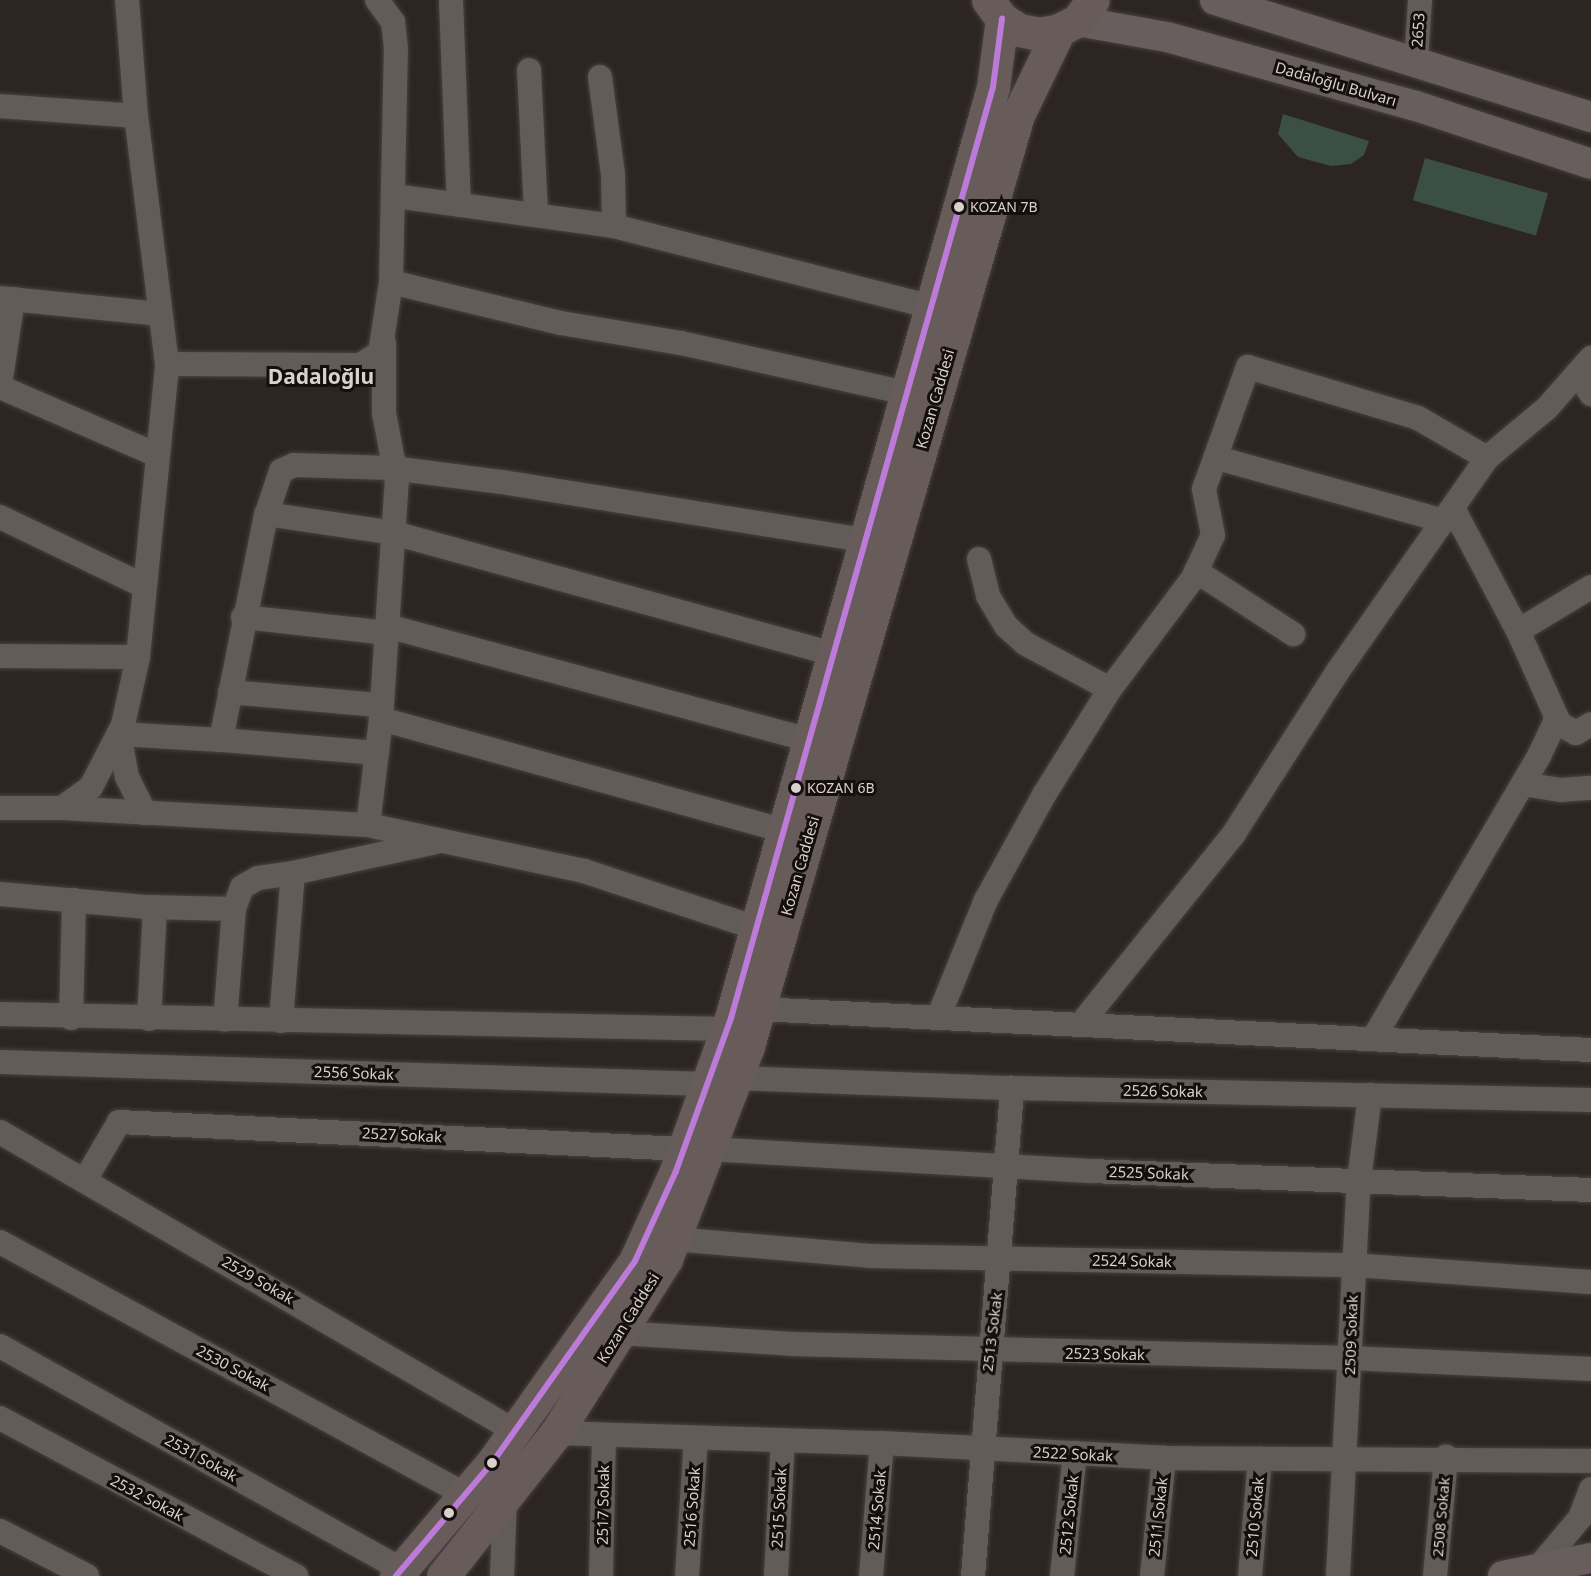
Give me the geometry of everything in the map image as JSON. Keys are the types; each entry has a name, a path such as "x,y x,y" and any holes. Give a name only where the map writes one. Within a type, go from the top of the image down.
{"highway":[{"path":"988,6 1019,30 1039,34 1076,17"},
{"name":"Kozan Caddesi","path":"721,1081 727,1029 784,831 863,540 993,87 988,6"},
{"name":"Kozan Caddesi","path":"443,1576 556,1433 666,1259 695,1149 721,1081 759,1009 1018,115 1076,17"},
{"name":"Kozan Caddesi","path":"398,1573 466,1495 515,1431 635,1261 695,1149"}],"main road":[{"path":"1215,0 1591,117"},
{"name":"Dadaloğlu Bulvarı","path":"1076,17 1167,37 1416,106 1591,164"},
{"path":"1503,1576 1532,1573 1582,1560"}],"street":[{"path":"62,808 92,787 119,734 138,657 167,364 159,315 136,116 127,0"},
{"path":"368,825 387,630 397,481 392,468 384,413 384,343 391,282 395,196 393,22 377,0"},
{"path":"451,0 459,205"},
{"name":"2653","path":"1416,61 1420,0"},
{"path":"528,70 536,215"},
{"path":"600,77 613,174 614,226"},
{"path":"0,106 136,116"},
{"path":"395,196 614,226 931,307"},
{"path":"391,282 561,323 681,343 907,393"},
{"path":"157,455 0,386 6,298 159,315"},
{"path":"167,364 360,365 380,353 384,343"},
{"path":"1585,366 1591,394"},
{"path":"1082,1024 1233,835 1338,671 1487,458 1546,408 1585,366"},
{"path":"938,1018 986,900 1110,689 1196,571 1213,535 1204,489 1248,367 1418,418 1487,458"},
{"path":"1217,458 1448,514 1518,631 1555,721 1576,733 1591,724"},
{"path":"221,740 243,616 267,514 281,471 294,465 392,468 670,506 863,540"},
{"path":"267,514 394,533 833,654"},
{"path":"0,517 144,586"},
{"path":"979,559 988,596 1006,626 1026,644 1110,689"},
{"path":"1196,571 1293,634"},
{"path":"1518,631 1591,588"},
{"path":"243,616 387,630 809,740"},
{"path":"0,656 138,657"},
{"path":"230,692 380,712 784,831"},
{"path":"1373,1039 1523,784 1555,721"},
{"path":"119,734 376,753"},
{"path":"119,734 127,777 145,813"},
{"path":"1523,784 1560,790 1591,788"},
{"path":"0,808 62,808 368,825 584,871 756,928"},
{"path":"225,1020 234,909 242,887 258,879 444,840"},
{"path":"281,1021 292,873"},
{"path":"0,894 155,907 234,909"},
{"path":"71,1018 74,900"},
{"path":"149,1019 155,907"},
{"path":"759,1009 1591,1050"},
{"path":"0,1014 71,1018 727,1029"},
{"name":"2556 Sokak","path":"0,1062 721,1081"},
{"name":"2526 Sokak","path":"721,1081 1591,1100"},
{"name":"2513 Sokak","path":"973,1576 988,1350 1001,1259 1004,1166 1012,1088"},
{"name":"2509 Sokak","path":"1338,1576 1346,1458 1353,1265 1359,1180 1370,1095"},
{"name":"2527 Sokak","path":"85,1180 119,1122 695,1149"},
{"name":"2529 Sokak","path":"0,1132 515,1431"},
{"name":"2525 Sokak","path":"695,1149 1004,1166 1591,1190"},
{"name":"2524 Sokak","path":"673,1239 870,1256 1353,1265 1591,1282"},
{"name":"2530 Sokak","path":"0,1242 466,1495"},
{"name":"2523 Sokak","path":"619,1333 988,1350 1350,1358 1591,1369"},
{"name":"2531 Sokak","path":"0,1346 398,1573"},
{"name":"2532 Sokak","path":"0,1418 296,1576"},
{"name":"2522 Sokak","path":"556,1433 882,1443 1164,1458 1446,1457 1591,1461"},
{"name":"2517 Sokak","path":"601,1576 604,1435"},
{"name":"2516 Sokak","path":"687,1576 696,1438"},
{"name":"2515 Sokak","path":"776,1576 783,1440"},
{"name":"2514 Sokak","path":"871,1576 882,1443"},
{"name":"2512 Sokak","path":"1062,1576 1075,1453"},
{"name":"2508 Sokak","path":"1435,1576 1446,1457"},
{"name":"2511 Sokak","path":"1152,1576 1164,1458"},
{"name":"2510 Sokak","path":"1250,1576 1260,1458"},
{"path":"1532,1573 1580,1518 1591,1489"},
{"path":"502,1576 505,1497"},
{"path":"0,1531 87,1576"}],"green space":[{"path":"1283,114 1369,141 1364,155 1351,164 1331,166 1298,157 1278,134"},
{"path":"1425,158 1548,193 1536,236 1413,200"}],"transit line":[{"path":"396,1576 492,1463 635,1261 676,1171 731,1018 993,87 1002,19"}],"place":[{"name":"KOZAN 7B","path":"959,207"},
{"name":"KOZAN 6B","path":"796,788"}],"district":[{"name":"Dadaloğlu","path":"321,376"}]}
